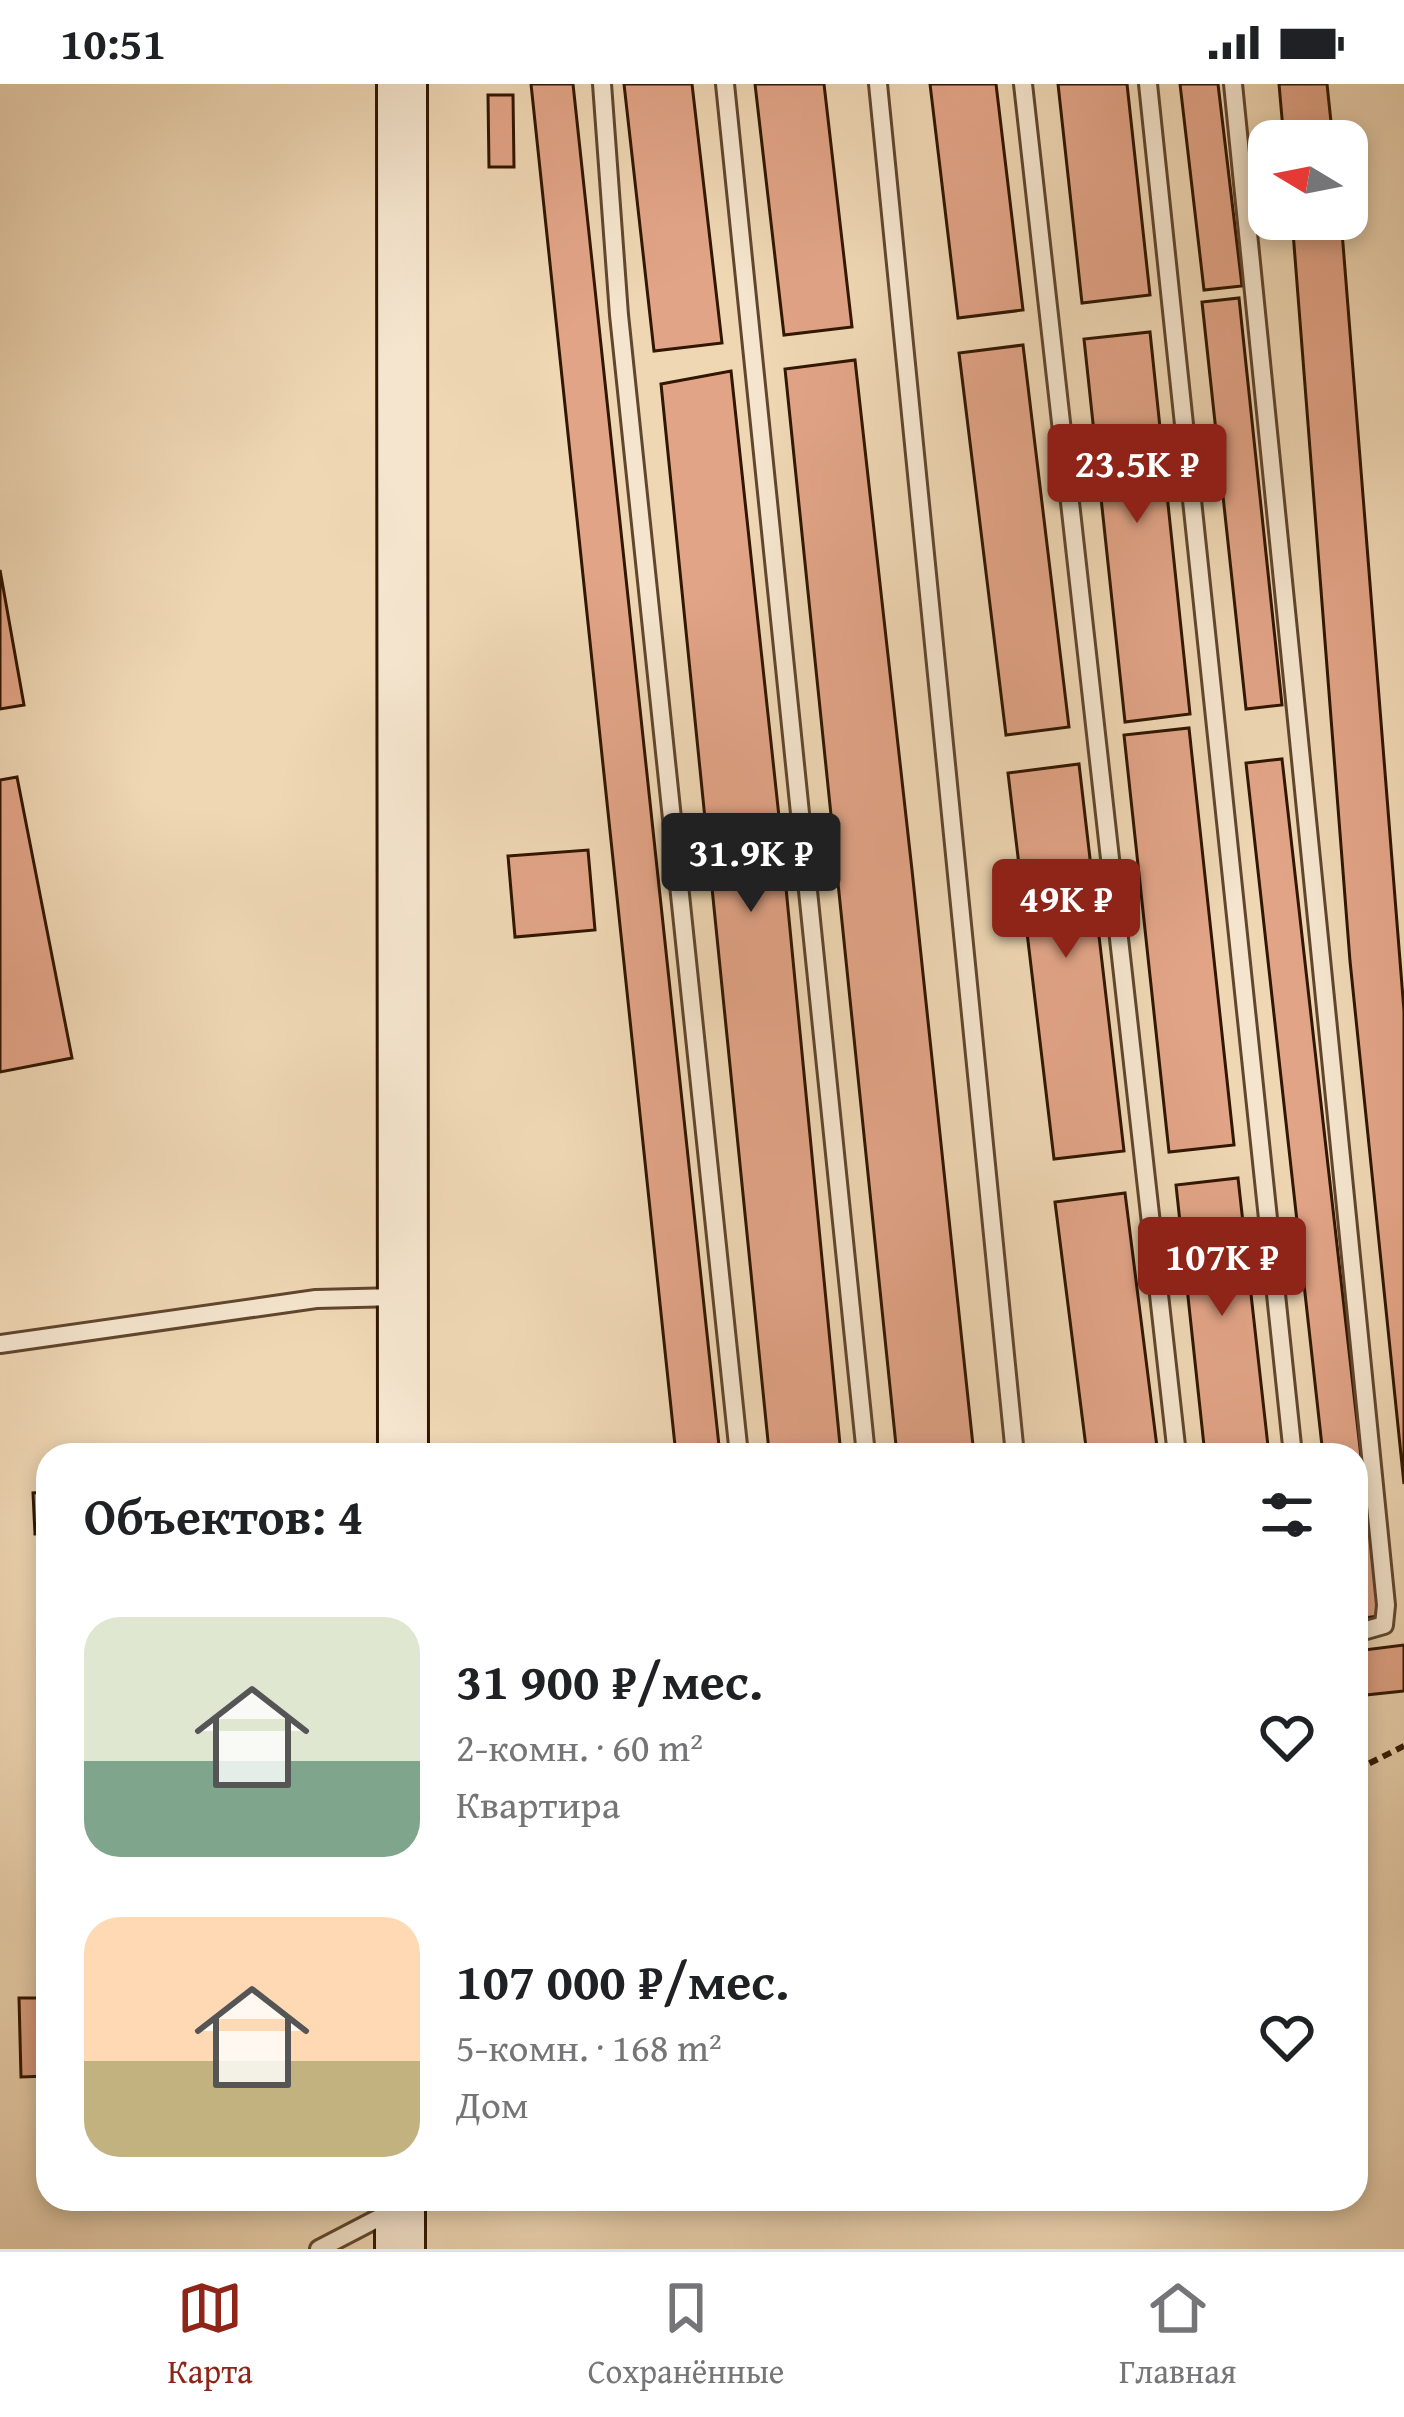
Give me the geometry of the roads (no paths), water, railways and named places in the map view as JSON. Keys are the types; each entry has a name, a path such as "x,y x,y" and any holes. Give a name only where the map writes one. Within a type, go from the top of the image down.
{"main road":[{"path":"402,84 403,1443"}],"lane":[{"path":"602,84 619,315 738,1443"},
{"path":"725,84 865,1443"},
{"path":"878,84 1014,1443"},
{"path":"1023,84 1176,1443"},
{"path":"1148,84 1292,1443"},
{"path":"1233,84 1387,1605 1384,1625 1368,1630"},
{"path":"0,1344 316,1299 401,1297"},
{"path":"319,2249 400,2218"}]}
